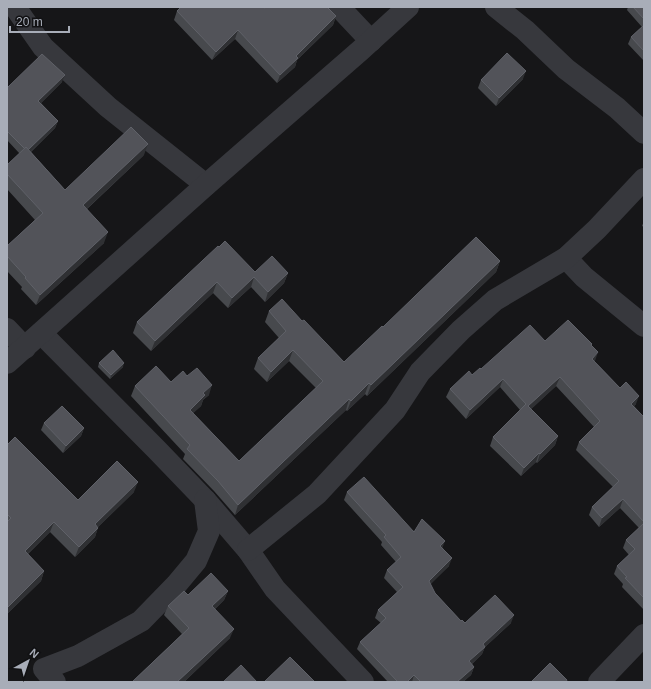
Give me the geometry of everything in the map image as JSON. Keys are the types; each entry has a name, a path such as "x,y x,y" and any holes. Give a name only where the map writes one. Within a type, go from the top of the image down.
{"street":[{"path":"15,7 43,47 108,106 206,185"},
{"path":"339,7 371,41"},
{"path":"7,363 408,7"},
{"path":"496,7 525,30 566,69 644,132"},
{"path":"248,550 317,494 395,410 420,372 461,330 495,300 566,258 598,229 644,179"},
{"path":"566,258 584,277 644,326"},
{"path":"7,329 24,348"},
{"path":"41,333 205,500 248,550 276,589 363,682"},
{"path":"55,682 44,669 78,656 141,621 196,561 208,531 205,500"},
{"path":"599,682 644,635"}],"building":[{"path":"181,7 327,7 336,16 296,56 298,58 280,75 238,30 216,52 177,11"},
{"path":"633,7 644,7 644,19"},
{"path":"644,25 644,51 631,37"},
{"path":"507,53 526,71 499,98 481,80"},
{"path":"42,54 65,75 38,101 58,121 28,150 26,147 25,149 7,131 7,88"},
{"path":"131,127 148,144 83,205 108,232 40,295 7,256 7,246 43,213 7,174 7,165 26,147 65,190"},
{"path":"476,237 500,261 371,385 369,383 351,401 349,399 238,505 218,481 187,449 190,445 135,386 156,366 171,382 183,371 187,376 197,368 212,385 203,393 205,395 190,410 239,461 323,381 293,350 271,372 258,358 286,331 269,311 282,299 344,362 382,326 383,327"},
{"path":"225,241 255,272 272,256 288,273 268,292 254,277 232,298 217,282 155,341 137,322"},
{"path":"568,320 598,352 592,359 620,388 626,382 639,396 631,404 644,417 644,522 623,499 602,518 592,507 619,481 579,442 600,421 560,377 528,406 558,436 524,468 493,437 526,404 503,379 470,410 450,389 469,371 472,375 480,368 481,369 530,325 545,341"},
{"path":"113,350 124,363 111,375 99,363"},
{"path":"62,406 84,428 66,446 44,423"},
{"path":"15,437 78,500 117,461 138,482 95,524 98,528 79,547 54,522 25,551 44,571 7,608 7,522 11,518 7,514 7,445"},
{"path":"364,477 414,532 422,519 445,541 440,546 452,558 429,581 435,593 461,621 462,620 465,623 495,595 514,615 483,644 485,647 469,661 474,667 457,682 421,682 414,675 407,682 398,682 360,642 386,618 378,610 403,587 387,570 401,557 384,537 386,535 347,492"},
{"path":"644,523 644,598 625,578 627,577 617,566 635,549 626,540"},
{"path":"211,573 228,591 212,606 234,629 177,682 132,682 189,628 168,606 184,591 188,595"},
{"path":"290,657 315,682 264,682"},
{"path":"550,663 567,680 566,682 531,682"},
{"path":"241,665 257,682 223,682"}]}
